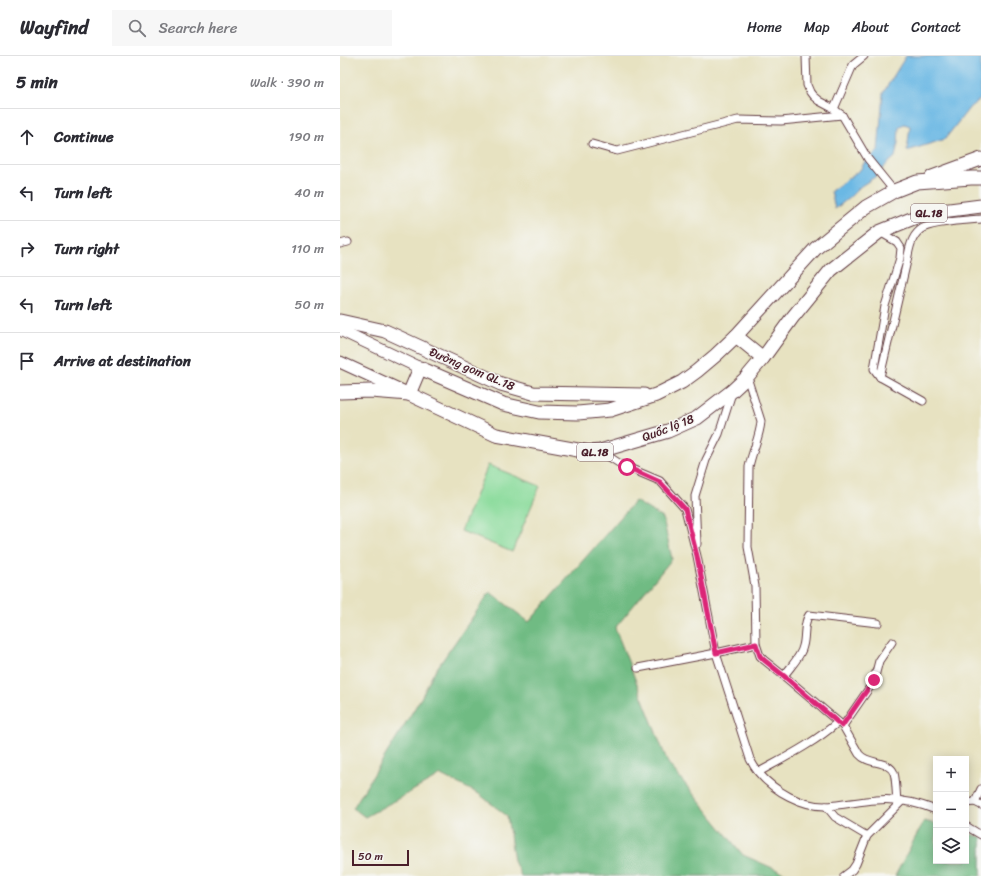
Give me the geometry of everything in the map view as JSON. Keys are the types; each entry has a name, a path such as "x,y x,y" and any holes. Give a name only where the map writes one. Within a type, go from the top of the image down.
{"highway":[{"path":"340,392 371,391 409,394 420,368 503,404 538,412 578,413 610,410 656,396 682,382 716,355 736,336 816,248 866,207 894,191 981,159"},
{"path":"917,182 981,178"},
{"name":"Quốc lộ 18","path":"409,394 496,435 589,452 600,452 668,431 697,418 732,391 747,377 831,270 880,232 926,213 981,206"},
{"name":"Đường gom QL.18","path":"340,321 386,331 501,384 533,393 656,396"},
{"path":"736,336 763,358"}],"main road":[{"path":"340,330 420,368"},
{"name":"Quốc lộ 18","path":"340,362 409,394"}],"street":[{"path":"806,56 807,85 810,92 819,101 842,115 868,159 894,191"},
{"path":"834,109 853,66 864,56"},
{"path":"592,144 617,151 738,120 781,121 842,115"},
{"path":"880,377 907,261 909,246 914,237 920,230 930,225 981,219"},
{"path":"880,232 897,242 901,248 900,258 885,306 874,369 880,377 923,401"},
{"path":"340,244 348,242"},
{"path":"747,377 761,421 749,467 748,547 755,586 756,644 760,656 840,724 862,758 882,764 892,769 900,801"},
{"path":"697,556 696,496 706,460 719,434 732,391"},
{"path":"600,452 622,465 660,482 685,509 697,556 716,653 750,759 758,772 776,788 794,799 809,805 826,806 877,800 900,801 923,805 933,809"},
{"path":"784,676 801,653 803,648 806,620 809,615 878,622"},
{"path":"758,772 840,724 872,684 879,661 892,642"},
{"path":"638,668 756,644"},
{"path":"978,804 981,789"},
{"path":"844,876 852,870 856,864 867,836 900,801"},
{"path":"826,806 834,817 867,836"},
{"path":"969,828 981,835"}],"green space":[{"path":"488,465 540,486 512,552 461,531"},
{"path":"635,501 663,518 672,559 615,628 668,763 743,855 791,876 521,876 514,861 507,816 479,794 441,775 365,817 353,808 421,698 433,674 490,592 529,622"},
{"path":"924,821 933,823 933,864 969,864 969,834 981,837 981,876 895,876"}],"water":[{"path":"906,56 981,56 981,99 970,107 945,139 907,151 910,126 904,124 899,127 895,157 875,177 861,186 835,209 831,191 861,169 864,163 878,151 883,93"}],"route":[{"path":"627,467 660,482 685,509 697,556 716,653 756,644 760,656 764,660 842,726 874,680"}]}
